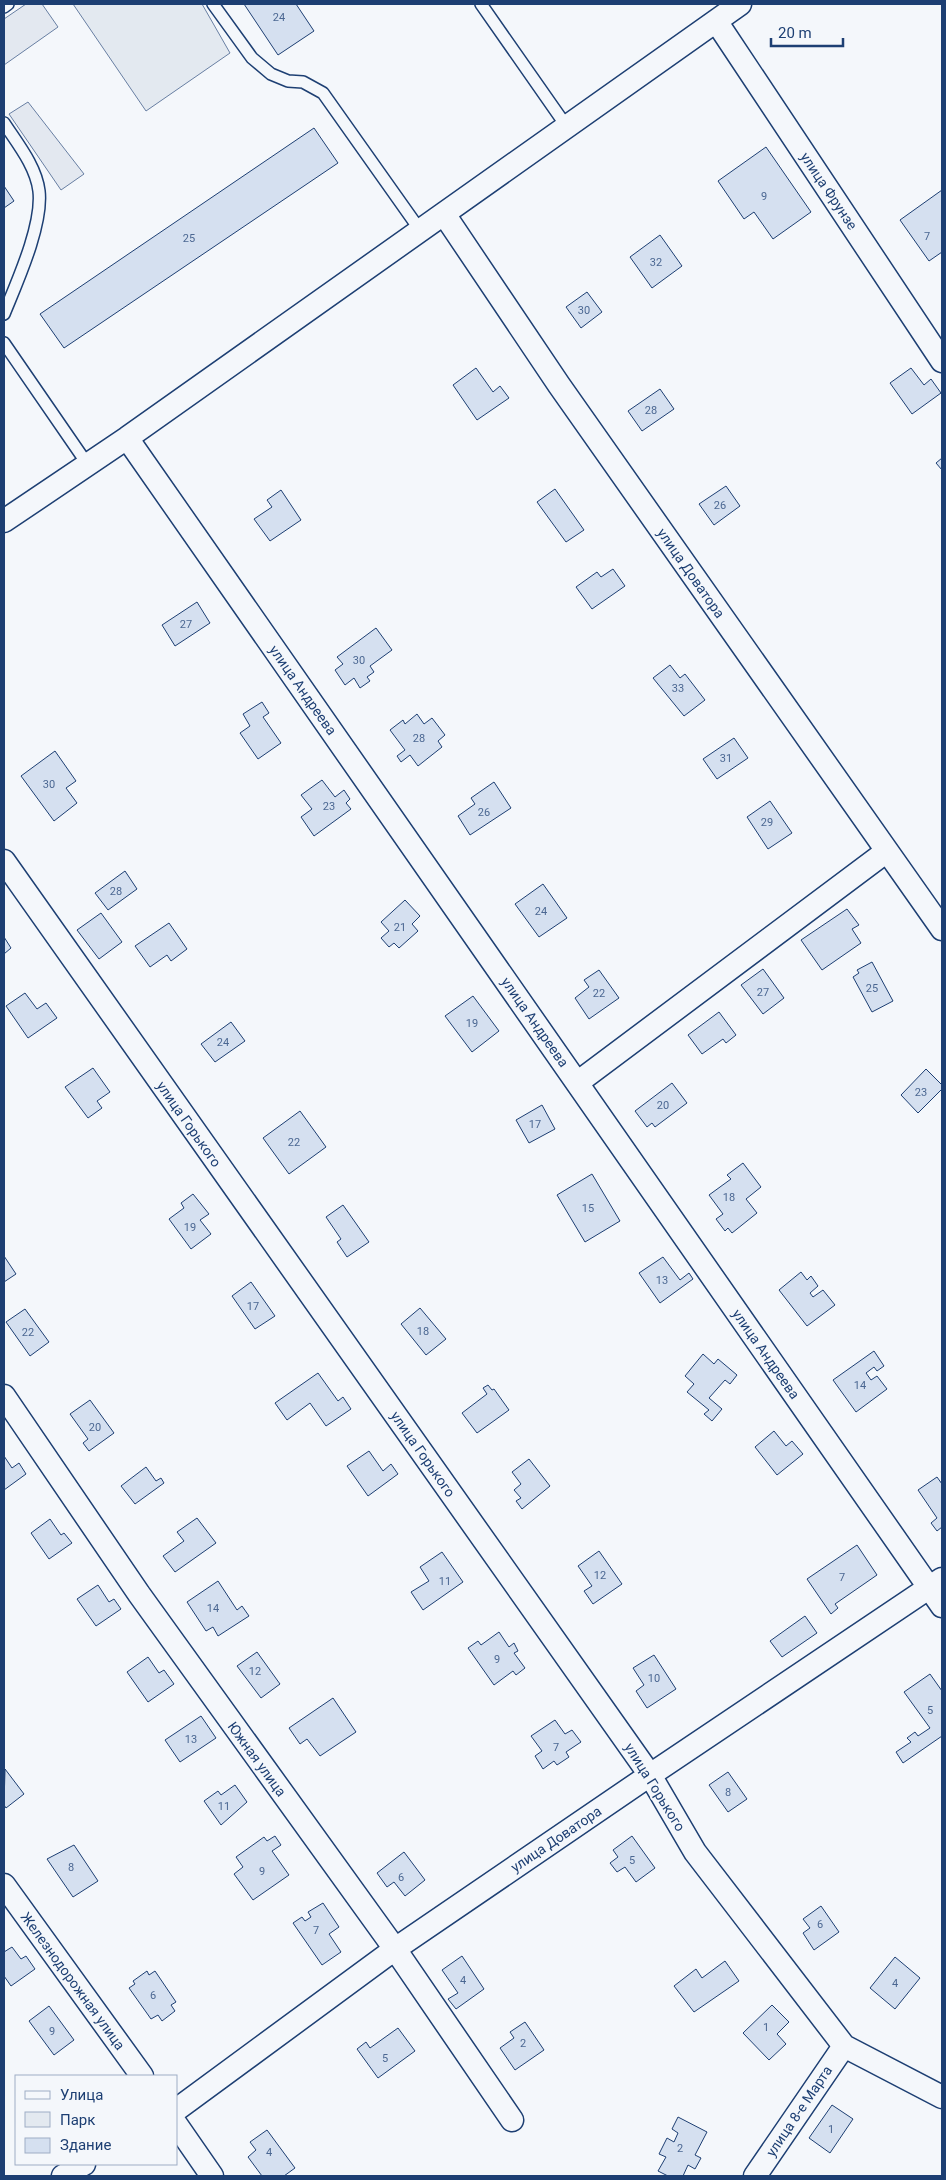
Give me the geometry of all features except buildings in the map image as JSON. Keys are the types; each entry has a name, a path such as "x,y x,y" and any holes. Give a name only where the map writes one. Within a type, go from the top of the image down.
{"street":[{"path":"4,521 127,438 740,4"},
{"name":"улица Фрунзе","path":"716,21 942,361"},
{"name":"улица Доватора","path":"444,214 559,385 942,929"},
{"name":"улица Андреева","path":"127,438 577,1083 935,1584 942,1606"},
{"path":"577,1083 887,851"},
{"name":"улица Горького","path":"4,861 650,1775 695,1852 844,2046"},
{"name":"Южная улица","path":"4,1396 139,1594 395,1949 512,2120"},
{"name":"улица Доватора","path":"178,2109 395,1949 935,1584"},
{"name":"Железнодорожная улица","path":"4,1885 141,2075"},
{"path":"844,2046 942,2097"},
{"name":"улица 8-е Марта","path":"755,2176 844,2046"},
{"path":"178,2127 212,2176"},
{"path":"63,2176 82,2165"}],"lane":[{"path":"4,7 8,4"},
{"path":"213,4 252,58 271,74 288,81 303,82 323,93 420,230"},
{"path":"481,4 567,127"},
{"path":"4,123 32,167 39,191 38,215 20,276 4,314"},
{"path":"4,343 88,465"}],"green space":[{"path":"73,4 202,4 230,53 146,111"}],"shaded area":[{"path":"26,4 42,4 58,27 4,65 4,19"},
{"path":"28,102 84,174 61,190 9,114"}]}
